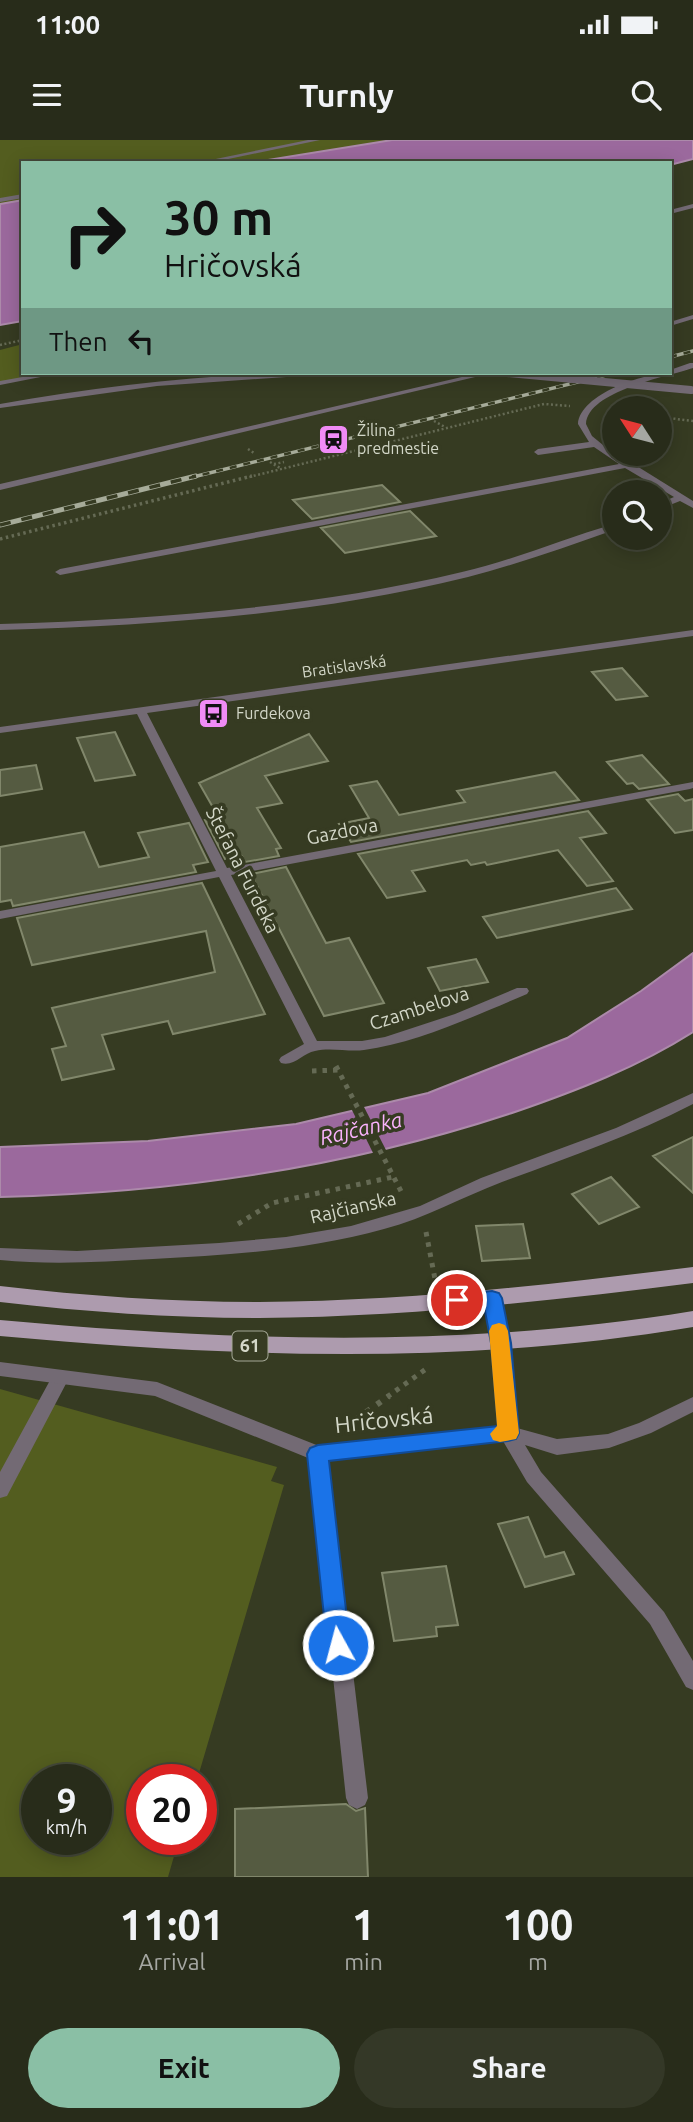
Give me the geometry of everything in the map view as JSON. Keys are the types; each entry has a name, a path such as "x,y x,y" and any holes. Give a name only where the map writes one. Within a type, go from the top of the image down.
{"main road":[{"name":"61","path":"0,1294 96,1304 258,1310 492,1298 693,1275"},
{"name":"61","path":"0,1328 158,1342 243,1346 422,1346 501,1343 613,1332 693,1319"}],"street":[{"path":"209,161 317,140"},
{"path":"0,200 21,196"},
{"path":"672,211 693,206"},
{"path":"672,323 693,317"},
{"path":"672,372 693,365"},
{"path":"0,383 46,375"},
{"path":"0,406 153,384 286,375"},
{"path":"0,487 479,375"},
{"path":"529,375 692,390"},
{"path":"602,449 582,428 582,419 587,408 615,391 664,375"},
{"path":"538,452 595,444"},
{"path":"60,572 622,466"},
{"path":"629,466 693,505"},
{"path":"672,501 681,497"},
{"path":"0,626 153,621 295,605 403,587 496,566 602,531"},
{"name":"Bratislavská","path":"0,730 693,633"},
{"name":"Štefana Furdeka","path":"140,710 312,1046"},
{"name":"Gazdova","path":"0,915 690,785"},
{"name":"Czambelova","path":"286,1060 312,1046 362,1046 387,1041 460,1017 522,991"},
{"name":"Rajčianska","path":"0,1254 82,1257 203,1251 316,1238 362,1229 416,1214 481,1183 602,1140 693,1098"},
{"path":"492,1298 501,1343 508,1433 534,1477 657,1618 693,1680"},
{"name":"Hričovská","path":"0,1369 157,1389 318,1454 508,1433 557,1447 609,1441 645,1428 693,1404"},
{"path":"0,1490 60,1378"},
{"path":"318,1454 357,1798"}],"path":[{"path":"0,345 21,340"},
{"path":"0,539 544,404 574,407"},
{"path":"672,418 693,421"},
{"path":"434,421 446,427"},
{"path":"248,449 254,453"},
{"path":"280,468 272,463 284,462"},
{"path":"341,1076 406,1199"},
{"path":"234,1227 272,1203 393,1177"},
{"path":"426,1232 436,1286"},
{"path":"318,1454 347,1426 424,1369 436,1368"}],"green space":[{"path":"0,140 392,140 262,161 21,161 21,200 0,204"},
{"path":"21,345 21,375 37,375 0,384 0,350"},
{"path":"0,1389 277,1467 271,1481 284,1485 202,1764 126,1764 126,1855 174,1855 168,1877 0,1877"}],"water":[{"path":"392,140 693,140 693,159 672,164 672,161 262,161"},
{"path":"21,200 21,321 0,325 0,204"},
{"name":"Rajčanka","path":"693,953 693,1032 629,1067 538,1104 389,1148 261,1174 131,1190 0,1197 0,1147 148,1141 296,1124 428,1093 567,1038 641,991"}],"pier":[{"path":"363,1105 387,1152 374,1155 351,1108"}],"building":[{"path":"382,485 400,502 312,519 293,500"},
{"path":"410,511 436,536 345,553 321,528"},
{"path":"622,668 647,696 616,700 592,672"},
{"path":"115,732 135,775 95,781 77,738"},
{"path":"309,734 328,761 265,776 282,803 257,808 281,848 276,849 279,856 245,862 242,856 225,859 205,820 219,818 199,783"},
{"path":"642,755 669,784 639,789 633,783 627,784 607,762"},
{"path":"36,765 42,789 0,796 0,770"},
{"path":"555,772 579,800 351,842 339,824 369,818 350,786 377,781 399,815 465,802 457,791"},
{"path":"678,794 685,801 693,799 693,830 675,833 647,800"},
{"path":"588,811 606,833 580,838 613,881 587,886 558,850 487,865 485,862 471,865 467,860 412,871 425,891 387,898 358,854"},
{"path":"189,823 208,862 193,865 196,872 13,906 11,900 0,902 0,847 84,832 99,867 149,857 138,833"},
{"path":"286,867 326,943 349,938 384,1003 324,1016 251,874"},
{"path":"202,883 265,1014 173,1034 168,1021 102,1035 114,1069 62,1080 52,1049 66,1046 52,1008 215,972 206,931 32,965 17,918"},
{"path":"616,888 632,909 497,938 483,917"},
{"path":"476,959 488,982 440,991 428,968"},
{"path":"693,1137 693,1193 653,1156"},
{"path":"611,1177 639,1207 599,1224 572,1194"},
{"path":"523,1224 530,1258 482,1261 476,1226"},
{"path":"528,1517 545,1557 564,1552 574,1574 525,1587 498,1524"},
{"path":"446,1566 458,1625 436,1627 437,1636 394,1641 382,1573"},
{"path":"346,1804 356,1811 365,1808 368,1877 235,1877 235,1809"}],"railway":[{"path":"672,356 693,351"},
{"path":"189,478 606,375"},
{"path":"0,525 196,476"}],"slow traffic":[{"path":"499,1331 508,1433 500,1434"}],"place":[{"name":"Žilina predmestie","path":"334,439"},
{"name":"Furdekova","path":"213,713"}],"route":[{"path":"338,1645 318,1454 508,1433 501,1343 492,1298 457,1300"}]}
